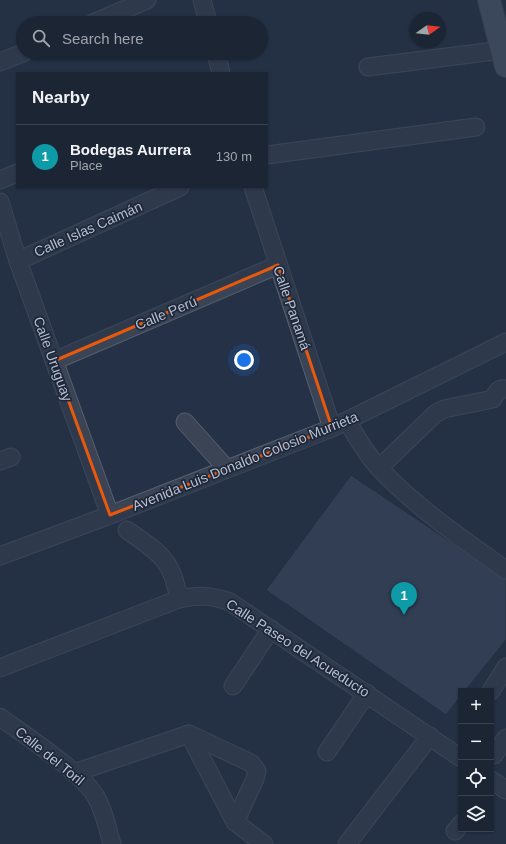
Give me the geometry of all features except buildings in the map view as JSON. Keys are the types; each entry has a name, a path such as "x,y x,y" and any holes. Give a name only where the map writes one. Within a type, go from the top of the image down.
{"main road":[{"path":"488,0 504,58"},
{"path":"503,0 506,12"}],"street":[{"path":"109,16 147,0"},
{"path":"202,0 206,16"},
{"path":"0,62 16,56"},
{"path":"368,67 504,58"},
{"path":"218,60 221,72"},
{"path":"268,155 476,126"},
{"path":"0,180 16,173"},
{"name":"Calle Islas Caimán","path":"18,261 178,188"},
{"name":"Calle Panamá","path":"253,188 278,265 340,424 363,448 379,468 419,506 506,570"},
{"name":"Calle Uruguay","path":"0,202 18,261 110,515"},
{"name":"Calle Perú","path":"54,361 278,265"},
{"name":"Avenida Luis Donaldo Colosio Murrieta","path":"0,556 110,515 340,424 506,342"},
{"path":"379,468 435,414 449,408 493,400 497,392 502,389 506,389"},
{"path":"185,422 227,469"},
{"path":"127,530 163,557 171,569 179,599"},
{"name":"Calle Paseo del Acueducto","path":"0,668 179,599 196,595 215,596 230,602 367,693 458,756"},
{"path":"233,686 271,629"},
{"path":"492,688 505,672"},
{"path":"327,752 367,693"},
{"name":"Calle del Toril","path":"0,717 74,773 96,796 103,810 112,844"},
{"path":"74,773 189,734 251,763 257,771 255,779 235,822"},
{"path":"189,734 235,822 264,844"},
{"path":"354,841 430,736"},
{"path":"494,755 506,738"}],"highlighted area":[{"path":"278,265 332,428 110,515 54,361"}],"place":[{"name":"Bodegas Aurrera","path":"404,615"}]}
